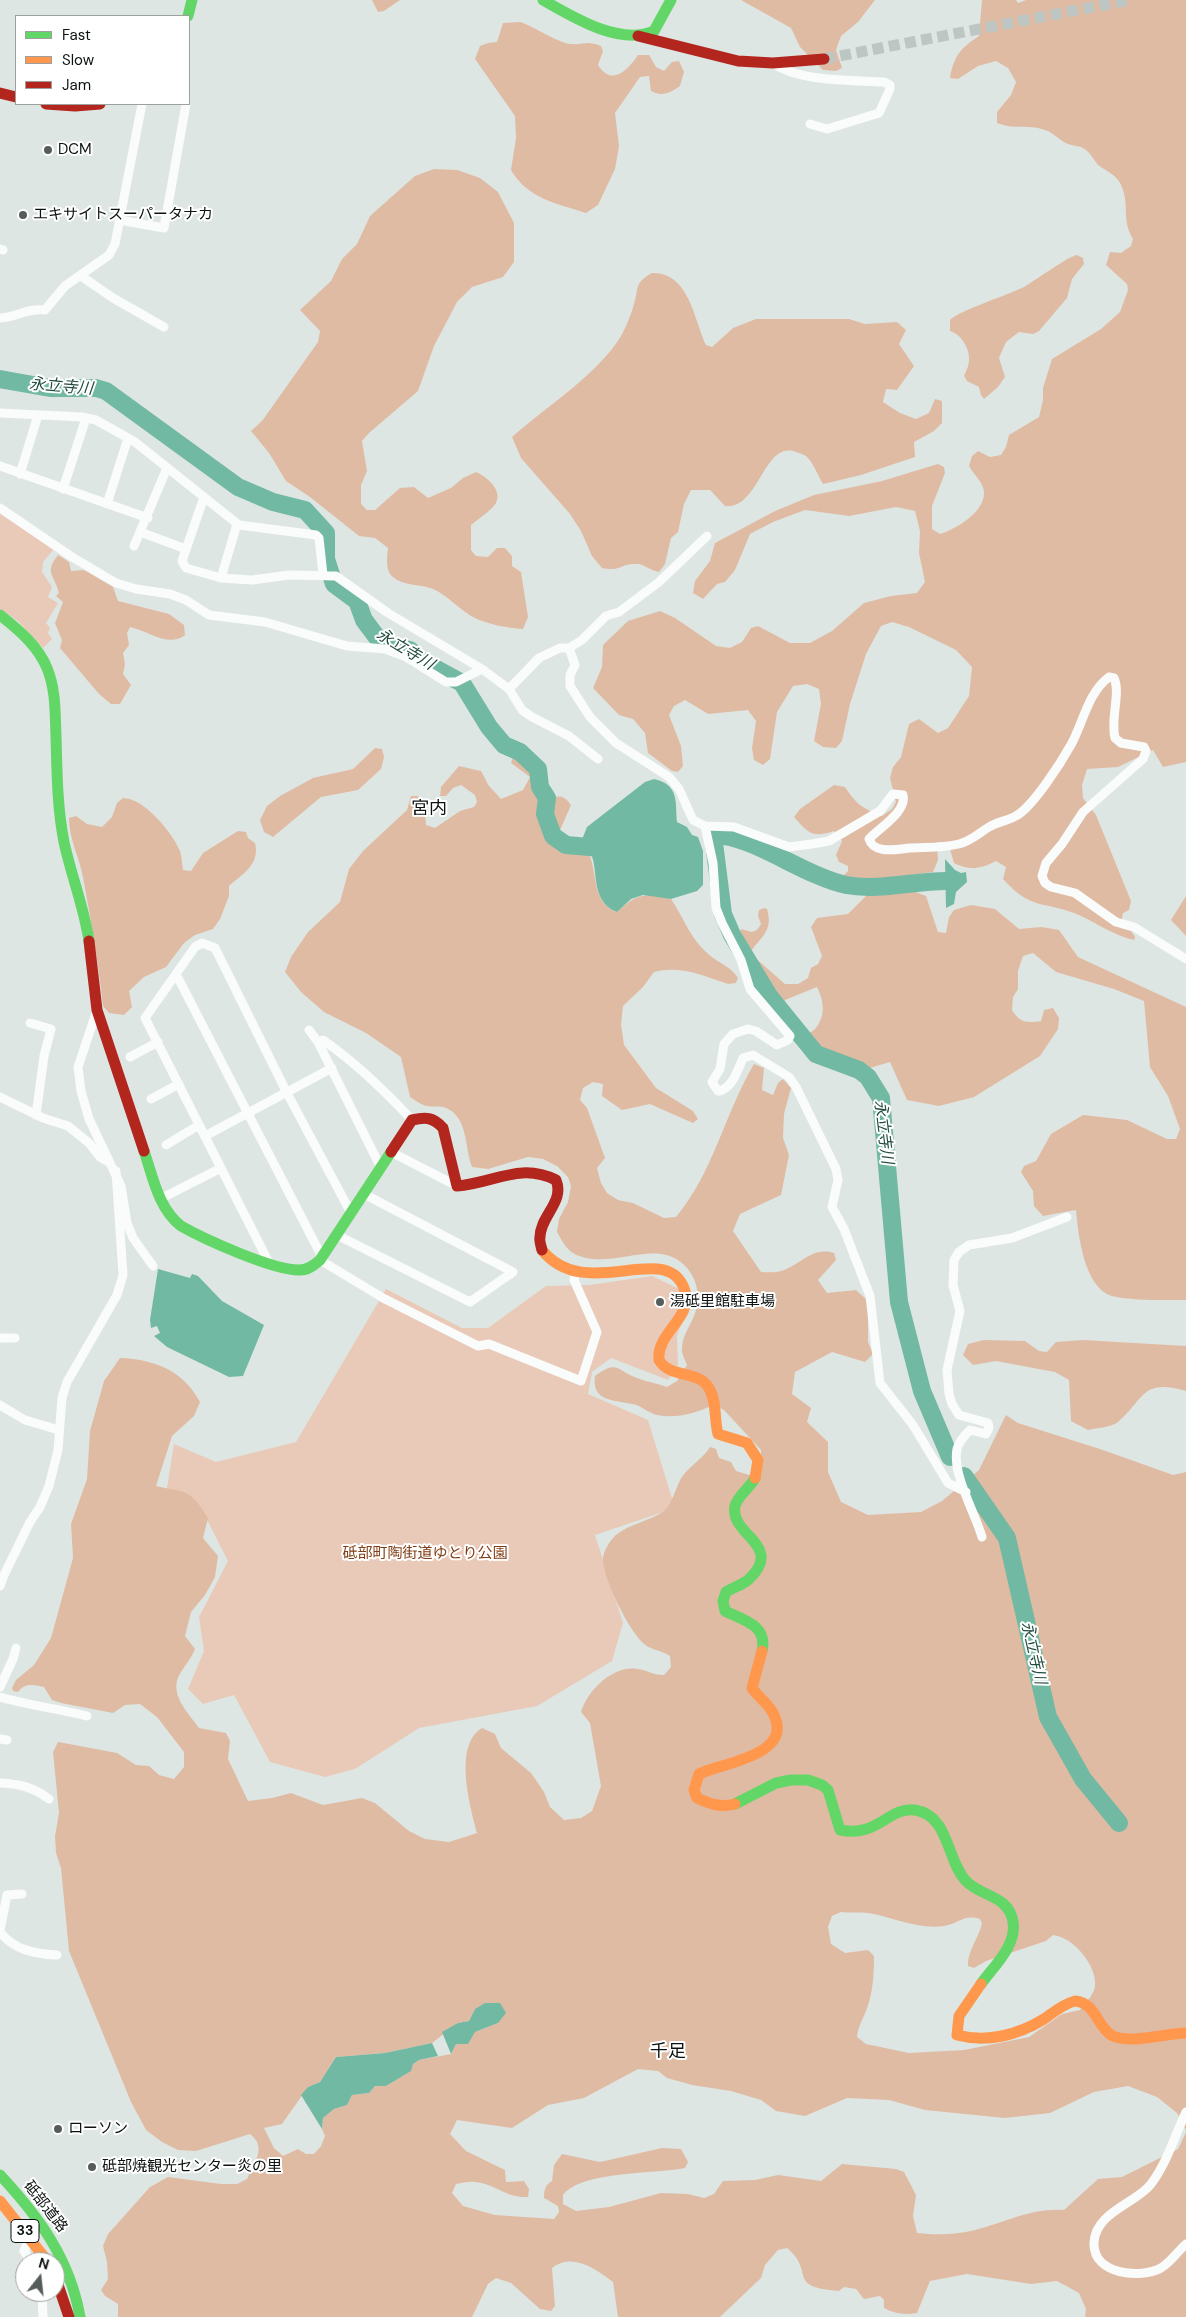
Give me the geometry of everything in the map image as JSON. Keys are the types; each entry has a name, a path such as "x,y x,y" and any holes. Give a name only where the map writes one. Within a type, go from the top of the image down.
{"main road":[{"path":"188,15 192,0"},
{"path":"543,0 562,11 600,27 738,61 773,62 824,59"},
{"path":"638,36 654,31 671,0"},
{"path":"0,93 15,97"},
{"path":"60,105 88,105"},
{"path":"0,615 18,629 35,647 47,667 54,689 57,777 64,841 79,892 89,939 97,1010 160,1199 170,1216 181,1226 282,1268 298,1271 312,1267 321,1258 337,1235 412,1120 427,1118 436,1120 444,1126 448,1136 452,1175 457,1186 475,1185 533,1171 546,1175 556,1182 560,1192 557,1202 547,1214 539,1231 538,1243 544,1254 553,1262 576,1272 630,1271 648,1267 663,1269 678,1278 685,1290 685,1303 681,1316 658,1350 660,1363 665,1369 702,1380 710,1389 718,1434 747,1443 758,1460 753,1482 736,1500 735,1510 738,1520 760,1548 759,1568 748,1580 726,1592 723,1601 725,1611 751,1623 758,1628 764,1638 764,1648 754,1671 752,1688 774,1713 777,1730 773,1739 758,1754 730,1764 714,1767 699,1774 694,1790 697,1798 726,1806 741,1803 771,1785 805,1779 826,1788 832,1796 836,1820 840,1830 852,1834 864,1832 901,1812 911,1809 922,1811 932,1818 939,1826 966,1881 1007,1906 1014,1917 1015,1931 1012,1941 959,2016 956,2028 958,2035 980,2040 1018,2031 1039,2022 1075,2002 1083,2002 1089,2007 1110,2034 1116,2037 1132,2038 1186,2033"},
{"name":"砥部道路","path":"0,2175 49,2233 70,2275 79,2303 80,2317"},
{"name":"砥部道路","path":"0,2201 41,2252"},
{"path":"64,2302 69,2317"}],"street":[{"path":"773,62 782,70 801,75 884,82 890,85 879,113 827,129 810,124"},
{"path":"0,318 9,318 32,308 45,310 65,286 109,255 115,244 142,105"},
{"path":"119,220 164,228 186,105"},
{"path":"81,276 113,298 164,327"},
{"path":"0,413 86,418 110,426 167,468 237,524 316,535 319,538 325,576"},
{"path":"20,474 38,415"},
{"path":"63,488 86,418"},
{"path":"107,504 128,438"},
{"path":"0,466 148,518"},
{"path":"134,546 148,518 167,468"},
{"path":"204,497 182,562 186,568 221,578 252,580 289,575 336,576 388,613 482,669 509,689 522,710 532,718 569,736 598,759"},
{"path":"0,508 72,557 116,583 170,594 186,600 209,615 265,622 347,646 385,649 404,656 440,680 456,682 482,669"},
{"path":"221,578 237,524"},
{"path":"140,532 186,549"},
{"path":"509,689 540,658 560,648 570,648 582,640 606,616 619,612 659,582 707,536"},
{"path":"570,648 575,665 570,674 570,686 590,717 616,743 669,777 680,790 693,820 705,826 734,827 789,847 829,841 880,811 893,794 897,792 903,795 904,799 901,806 869,839 871,844 886,850 942,847 961,843 1000,821 1015,817 1034,800 1072,743 1092,696 1104,681 1109,677 1114,678 1116,689 1112,720 1115,738 1121,744 1144,747 1146,752 1143,759 1082,812 1062,844 1046,863 1042,876 1044,883 1051,887 1075,893 1116,922 1134,927 1186,959"},
{"path":"705,826 712,857 716,908 722,924 741,960 750,989 790,1036 788,1040 777,1045 756,1030 748,1029 733,1034 724,1044 720,1069 712,1082 718,1091 729,1086 743,1058 752,1055 789,1077 796,1087 836,1169 838,1180 832,1207 859,1264 870,1296 880,1383 913,1425 948,1482 966,1492"},
{"path":"268,1261 145,1018 195,947 202,943 215,948 287,1093 351,1213"},
{"path":"176,974 321,1258 383,1298 478,1346 489,1344 581,1381 597,1332 574,1280 576,1272"},
{"path":"97,1010 78,1067 81,1091 89,1119 108,1161 116,1171 122,1186 127,1223 133,1238 153,1266"},
{"path":"30,1024 51,1029 44,1056 36,1115"},
{"path":"308,1030 318,1042 332,1068 381,1168"},
{"path":"318,1042 322,1040 343,1054 376,1081 412,1120"},
{"path":"130,1057 158,1042"},
{"path":"205,1136 332,1068"},
{"path":"152,1099 179,1084"},
{"path":"0,1097 36,1115 68,1126 78,1132 100,1157 108,1161"},
{"path":"166,1145 199,1125"},
{"path":"391,1152 457,1186"},
{"path":"160,1199 221,1168"},
{"path":"0,1586 4,1574 30,1522 40,1507 49,1486 58,1450 62,1398 67,1382 117,1295 123,1275 116,1171"},
{"path":"337,1235 470,1302 513,1272 364,1194"},
{"path":"982,1537 957,1468 957,1449 961,1440 970,1430 986,1434 989,1428 988,1424 980,1420 960,1415 952,1404 949,1394 947,1370 960,1311 953,1285 954,1260 959,1252 969,1245 1012,1238 1067,1217"},
{"path":"0,1338 15,1338"},
{"path":"0,1405 26,1420 59,1430"},
{"path":"0,1687 16,1648"},
{"path":"0,1696 33,1706 54,1708 87,1716"},
{"path":"0,1783 27,1786 37,1790 49,1799"},
{"path":"22,1894 7,1895 0,1931 14,1946 33,1952 58,1955"},
{"path":"1186,2112 1162,2165 1150,2186 1112,2213 1095,2235 1094,2244 1100,2261 1109,2267 1132,2275 1144,2274 1160,2268 1172,2260 1186,2244"},
{"path":"25,2252 31,2237"},
{"path":"42,2302 43,2317"}],"green space":[{"path":"0,511 54,549 43,562 42,572 52,587 48,597 58,603 46,623 50,628 48,633 52,639 43,648 18,621 0,609"},
{"name":"砥部町陶街道ゆとり公園","path":"652,1276 692,1295 677,1336 678,1364 668,1380 611,1358 592,1372 588,1394 648,1420 675,1508 595,1535 623,1623 612,1661 537,1706 419,1728 355,1769 325,1777 270,1762 234,1695 203,1704 188,1689 204,1651 199,1617 228,1561 202,1510 167,1488 174,1444 216,1462 296,1442 386,1289 462,1328 488,1328 546,1286 589,1285"}],"shaded area":[{"path":"372,0 400,0 384,11 378,12"},
{"path":"741,0 875,0 858,22 841,36 836,50 842,68 836,71 823,70 800,47 791,28"},
{"path":"982,0 1016,0 1018,3 1026,0 1186,0 1186,762 1163,767 1153,750 1118,767 1087,769 1082,785 1083,798 1096,815 1131,901 1129,910 1123,913 1120,928 1131,931 1135,937 1134,940 1118,935 1074,913 1028,900 1012,889 1003,879 1006,867 996,861 975,868 959,866 954,863 948,842 937,842 938,860 933,872 854,882 844,879 848,866 839,862 836,855 842,841 834,831 821,834 812,833 794,817 800,809 834,785 845,787 861,805 869,811 882,816 892,809 896,802 890,778 893,767 901,757 909,724 919,719 938,733 948,728 969,696 972,667 956,650 909,627 892,622 881,626 866,654 850,704 842,741 836,748 823,747 814,741 821,704 819,689 807,684 793,686 777,712 770,759 763,765 754,760 752,748 756,721 748,710 708,714 685,700 674,706 669,715 681,746 683,766 678,772 672,771 648,753 645,733 633,719 619,715 593,688 602,667 603,645 628,621 660,611 675,618 716,646 730,648 742,642 751,628 758,626 790,643 810,643 832,631 864,603 891,596 917,593 925,582 919,553 920,531 915,511 896,507 849,516 805,510 773,522 750,534 735,570 725,582 717,584 703,599 693,593 695,581 710,561 715,543 775,511 814,495 882,481 938,464 944,467 945,473 932,506 932,529 940,534 961,524 979,508 984,494 981,483 969,466 972,456 978,451 990,457 1001,455 1006,447 1009,435 1039,417 1043,400 1043,388 1052,359 1101,329 1120,312 1128,290 1127,284 1106,265 1110,252 1121,253 1131,246 1133,239 1127,225 1124,192 1119,182 1114,176 1098,165 1086,150 1062,141 1048,131 1033,127 1009,126 997,123 997,112 1011,95 1016,82 1008,68 996,61 978,66 958,79 950,78 959,53 967,44 979,36"},
{"path":"520,22 566,43 589,43 601,46 603,51 598,65 603,72 609,75 620,74 625,71 638,55 649,55 656,67 664,71 672,62 679,61 684,72 680,86 662,94 651,91 649,76 640,77 615,113 619,146 615,169 598,205 586,213 554,203 534,194 518,180 511,170 516,138 515,116 475,59 480,46 497,42 503,23"},
{"path":"434,169 457,170 480,178 498,192 514,223 514,262 503,277 472,287 457,302 434,346 418,391 362,441 367,471 361,485 361,504 367,510 375,510 400,488 414,487 428,498 451,488 463,478 476,472 484,477 492,484 498,498 491,509 471,525 471,550 476,556 488,557 497,548 505,548 512,556 512,566 521,572 528,617 523,629 496,625 477,619 433,589 397,580 390,574 388,568 388,548 375,538 359,536 310,497 286,481 269,453 251,431 262,421 318,342 320,331 300,310 331,281 342,259 357,244 370,216 415,176"},
{"path":"1077,255 1083,258 1084,264 1072,279 1067,298 1039,331 1033,334 1019,332 1006,342 999,358 1005,377 998,387 984,399 979,387 967,381 964,376 969,362 968,351 958,335 950,331 950,320 963,312 1024,287 1059,264"},
{"path":"652,273 664,275 674,280 682,288 706,345 712,347 733,328 756,319 849,319 865,324 897,322 906,330 899,344 914,366 897,390 886,389 883,402 900,413 916,419 929,413 935,399 942,401 942,423 934,431 914,442 915,457 861,475 823,484 807,457 796,452 785,451 776,456 746,498 737,504 725,506 710,490 691,490 684,504 678,532 671,538 665,564 659,572 637,564 613,569 602,568 592,556 581,531 570,514 521,458 512,437 580,382 604,358 618,341 626,325 633,309 640,283"},
{"path":"58,555 69,562 71,571 84,570 113,587 118,601 169,614 184,625 185,635 179,639 172,640 130,627 127,633 129,645 123,653 125,664 123,674 131,685 120,704 111,704 99,694 60,648 62,640 55,623 63,602 56,596 59,593 51,574 52,566"},
{"path":"375,748 382,749 384,757 381,769 358,790 321,797 273,837 264,832 260,820 267,806 280,796 313,778 353,769"},
{"path":"513,757 522,759 536,771 541,796 546,798 563,797 571,805 558,835 564,848 588,852 599,894 609,908 617,912 630,901 647,895 671,899 699,945 709,955 731,970 738,978 736,983 728,984 683,971 664,970 654,972 643,987 623,1006 621,1024 624,1045 656,1088 693,1111 698,1119 693,1123 650,1104 622,1110 602,1096 603,1084 593,1082 583,1088 580,1100 587,1108 605,1158 597,1168 601,1183 607,1193 618,1200 633,1203 664,1218 676,1217 700,1181 754,1064 764,1068 762,1090 773,1095 778,1083 783,1079 791,1088 784,1114 783,1138 789,1155 781,1195 740,1214 733,1231 761,1272 781,1271 819,1252 834,1253 836,1260 818,1280 827,1293 856,1290 868,1301 868,1342 873,1354 865,1362 832,1352 795,1372 792,1394 811,1408 807,1422 828,1442 828,1472 841,1502 868,1515 921,1512 942,1501 979,1470 1006,1415 1018,1423 1173,1475 1186,1472 1186,2130 1177,2113 1157,2097 1128,2086 1094,2092 1050,2113 1005,2118 925,2110 889,2100 847,2098 805,2116 776,2111 761,2100 731,2091 692,2085 667,2078 658,2071 638,2069 584,2098 548,2105 512,2128 457,2120 450,2134 466,2151 505,2170 506,2182 524,2181 529,2189 528,2197 520,2197 489,2185 470,2182 456,2184 452,2193 463,2206 495,2215 554,2219 559,2212 558,2206 544,2198 544,2193 546,2186 552,2181 554,2165 562,2154 600,2162 662,2148 681,2149 688,2162 685,2168 602,2177 572,2187 563,2195 563,2204 576,2211 609,2207 661,2193 688,2194 704,2198 714,2194 723,2181 755,2180 778,2175 821,2181 842,2164 896,2169 904,2172 916,2195 913,2216 917,2233 953,2234 968,2232 1029,2213 1064,2210 1098,2179 1122,2177 1178,2149 1186,2132 1186,2317 1085,2317 1086,2309 1079,2293 1057,2281 1031,2284 967,2274 930,2281 917,2313 900,2314 884,2308 884,2300 880,2296 864,2299 856,2289 844,2287 839,2291 812,2286 806,2282 800,2264 787,2248 778,2250 765,2265 761,2278 720,2317 618,2317 613,2282 592,2268 576,2262 560,2263 552,2268 555,2306 551,2311 540,2309 511,2283 496,2278 488,2284 472,2317 118,2317 118,2304 105,2296 101,2290 108,2279 107,2262 103,2246 108,2234 150,2187 168,2177 221,2184 237,2184 247,2179 256,2161 259,2149 255,2139 250,2134 196,2151 178,2150 162,2142 146,2130 131,2102 69,1951 61,1868 56,1853 55,1836 59,1813 53,1752 58,1742 117,1753 136,1765 149,1766 159,1775 174,1779 184,1767 184,1752 157,1717 140,1704 125,1705 113,1713 52,1700 44,1687 27,1685 18,1692 13,1691 12,1688 16,1680 34,1665 51,1638 73,1558 71,1524 87,1479 90,1431 104,1381 120,1358 145,1361 167,1369 186,1382 200,1402 194,1416 172,1436 156,1486 182,1491 196,1501 208,1518 203,1538 218,1556 215,1577 205,1595 191,1612 185,1636 195,1649 177,1680 178,1695 185,1709 199,1728 226,1733 230,1741 228,1759 248,1801 291,1793 323,1805 362,1798 375,1803 409,1831 425,1839 449,1842 477,1833 468,1792 466,1762 468,1748 473,1736 482,1728 495,1734 501,1748 531,1773 544,1792 550,1807 564,1820 581,1818 592,1811 601,1786 590,1723 581,1712 584,1704 602,1681 619,1671 637,1669 664,1675 671,1667 670,1656 643,1643 624,1616 605,1570 603,1558 607,1547 621,1531 664,1511 682,1477 710,1447 716,1449 719,1458 731,1462 736,1471 753,1476 761,1462 761,1450 724,1410 713,1405 686,1415 664,1416 654,1414 635,1405 606,1398 597,1391 595,1376 613,1367 640,1379 667,1387 677,1381 687,1365 682,1352 683,1343 698,1302 695,1281 688,1269 671,1257 659,1254 601,1259 587,1258 570,1251 557,1232 559,1219 568,1202 571,1186 568,1177 557,1166 543,1159 528,1157 488,1169 472,1167 464,1132 457,1117 443,1107 420,1104 410,1097 401,1057 366,1033 324,1012 301,992 285,972 291,957 308,932 340,902 349,869 363,851 407,810 411,796 418,796 425,811 426,825 435,828 460,811 474,807 477,802 475,795 461,785 453,788 446,796 440,796 441,787 459,766 481,771 489,786 501,799 523,790 530,777 511,763","holes":["841,1912 868,1913 915,1925 934,1927 949,1925 965,1918 980,1919 982,1923 968,1960 968,1966 974,1968 986,1961 1046,1941 1053,1935 1061,1937 1076,1946 1088,1961 1095,1978 1095,1986 1091,1996 1080,2010 1062,2014 1029,2037 964,2050 909,2053 866,2044 857,2037 872,1991 874,1956 868,1950 845,1953 831,1944 828,1927 832,1916","475,2009 498,2023 475,2032 468,2043 456,2044 451,2054 419,2060 413,2064 410,2071 386,2086 375,2086 369,2093 352,2095 347,2105 334,2109 323,2118 322,2129 325,2136 321,2146 314,2154 306,2154 298,2149 283,2156 274,2148 264,2128 282,2124 308,2087 320,2082 336,2057 385,2053 432,2043 458,2023 469,2021"]},
{"path":"654,779 662,782 672,790 676,802 677,822 687,827 692,835 698,837 703,851 703,885 697,891 671,899 643,895 631,899 617,912 608,907 602,900 598,891 592,857 588,851 579,847 587,827 645,782"},
{"path":"123,798 131,799 140,804 164,826 180,851 183,870 191,871 203,853 238,831 246,832 248,838 255,843 256,850 250,868 229,886 229,896 220,919 213,929 195,935 184,943 166,967 144,977 129,991 132,1007 124,1015 109,1013 103,1006 86,893 69,826 69,818 76,816 87,824 102,827 112,817 117,803"},
{"path":"945,859 955,870 961,873 966,872 967,882 956,892 954,904 946,908"},
{"path":"881,889 910,890 926,896 938,932 946,933 949,917 954,910 971,905 995,909 1019,929 1042,927 1059,930 1078,957 1186,1007 1186,1300 1129,1299 1112,1296 1102,1291 1095,1282 1084,1259 1076,1210 1043,1216 1034,1206 1033,1191 1021,1172 1024,1166 1036,1161 1051,1134 1083,1115 1127,1120 1167,1139 1176,1139 1180,1129 1168,1096 1150,1067 1144,1001 1114,989 1056,972 1033,953 1023,956 1018,971 1018,989 1013,997 1012,1010 1021,1020 1032,1022 1041,1021 1044,1010 1053,1008 1059,1018 1058,1029 1040,1056 974,1097 939,1106 907,1100 890,1062 866,1069 843,1065 807,1048 804,1039 819,1024 823,1008 817,987 785,1000 785,1008 791,1013 794,1020 792,1025 787,1025 774,1011 737,940 741,929 752,932 757,930 761,924 758,916 759,910 767,909 769,916 768,927 752,950 753,956 785,984 798,984 808,978 811,968 818,964 822,956 811,927 817,918 848,914 866,896"},
{"path":"1186,896 1186,936 1171,920"},
{"path":"158,1269 190,1278 192,1274 198,1276 222,1301 264,1325 243,1376 229,1377 167,1347 154,1336 160,1333 157,1326 151,1328 150,1320"},
{"path":"984,1340 1025,1341 1039,1351 1047,1352 1056,1342 1083,1340 1186,1346 1186,1391 1161,1387 1152,1389 1140,1398 1115,1424 1088,1430 1071,1421 1069,1380 1055,1372 996,1361 973,1365 963,1355 968,1344"},
{"path":"485,2003 500,2003 506,2013 498,2023 475,2032 468,2044 456,2044 451,2054 442,2032 458,2023 469,2021 475,2009"},
{"path":"432,2043 438,2056 419,2060 413,2064 411,2071 386,2086 375,2086 369,2093 352,2095 347,2105 334,2109 323,2118 322,2129 301,2095 308,2087 320,2082 336,2057 385,2053"}],"waterway":[{"name":"永立寺川","path":"0,379 50,388 96,388 106,391 238,487 273,502 305,510 326,533 326,559 334,584 357,601 364,620 376,636 391,646 410,650 416,658 462,683 489,727 504,745 520,752 538,769 540,787 547,798 545,814 553,836 566,845 601,848"},
{"name":"永立寺川","path":"713,835 723,914 732,935 769,996 816,1054 859,1070 868,1077 881,1098 899,1302 922,1391 950,1457"},
{"path":"714,835 729,837 761,848 813,873 846,885 870,887 946,881"},
{"name":"永立寺川","path":"964,1476 1007,1538 1048,1717 1083,1779 1119,1823"}],"tunnel":[{"path":"824,59 1129,0"}],"traffic: fast":[{"path":"188,15 192,0"},
{"path":"543,0 597,28 626,35 640,35 654,31 671,0"},
{"path":"0,615 21,633 39,653 50,676 54,702 62,829 89,941"},
{"path":"144,1151 162,1201 173,1219 181,1226 222,1246 257,1260 288,1269 300,1270 308,1268 320,1260 391,1152"},
{"path":"755,1478 737,1502 735,1516 759,1549 761,1557 758,1567 749,1579 726,1592 723,1601 725,1611 758,1629 763,1642 762,1651"},
{"path":"735,1804 776,1783 791,1780 808,1780 822,1785 828,1790 840,1830 864,1830 906,1810 915,1810 926,1814 935,1821 941,1830 955,1862 966,1881 1006,1906 1013,1922 1012,1939 1008,1947 981,1984"},
{"path":"0,2175 28,2207 51,2240 69,2276 80,2317"}],"traffic: slow":[{"path":"542,1250 560,1265 581,1272 602,1273 644,1269 662,1270 676,1276 685,1291 686,1301 679,1318 663,1342 659,1360 670,1370 698,1378 709,1388 712,1393 718,1434 747,1443 758,1460 755,1478"},
{"path":"735,1804 716,1805 706,1802 697,1798 694,1790 699,1774 752,1756 764,1749 773,1740 777,1729 774,1715 752,1688 762,1651"},
{"path":"981,1984 959,2016 957,2035 991,2038 1013,2033 1034,2025 1063,2006 1075,2001 1082,2003 1092,2010 1106,2031 1119,2038 1137,2039 1186,2033"},
{"path":"0,2201 40,2252"}],"traffic: jam":[{"path":"638,36 738,61 773,63 824,59"},
{"path":"0,93 15,97"},
{"path":"60,105 88,105"},
{"path":"89,941 97,1010 144,1151"},
{"path":"391,1152 412,1120 429,1119 443,1128 457,1186 519,1173 543,1175 556,1180 558,1188 555,1202 541,1229 540,1240 542,1250"},
{"path":"64,2302 69,2317"}],"place":[{"name":"DCM","path":"48,150"},
{"name":"エキサイトスーパータナカ","path":"23,215"},
{"name":"湯砥里館駐車場","path":"660,1302"},
{"name":"ローソン","path":"58,2129"},
{"name":"砥部焼観光センター炎の里","path":"92,2167"}],"district":[{"name":"宮内","path":"429,809"},
{"name":"千足","path":"668,2052"}]}
